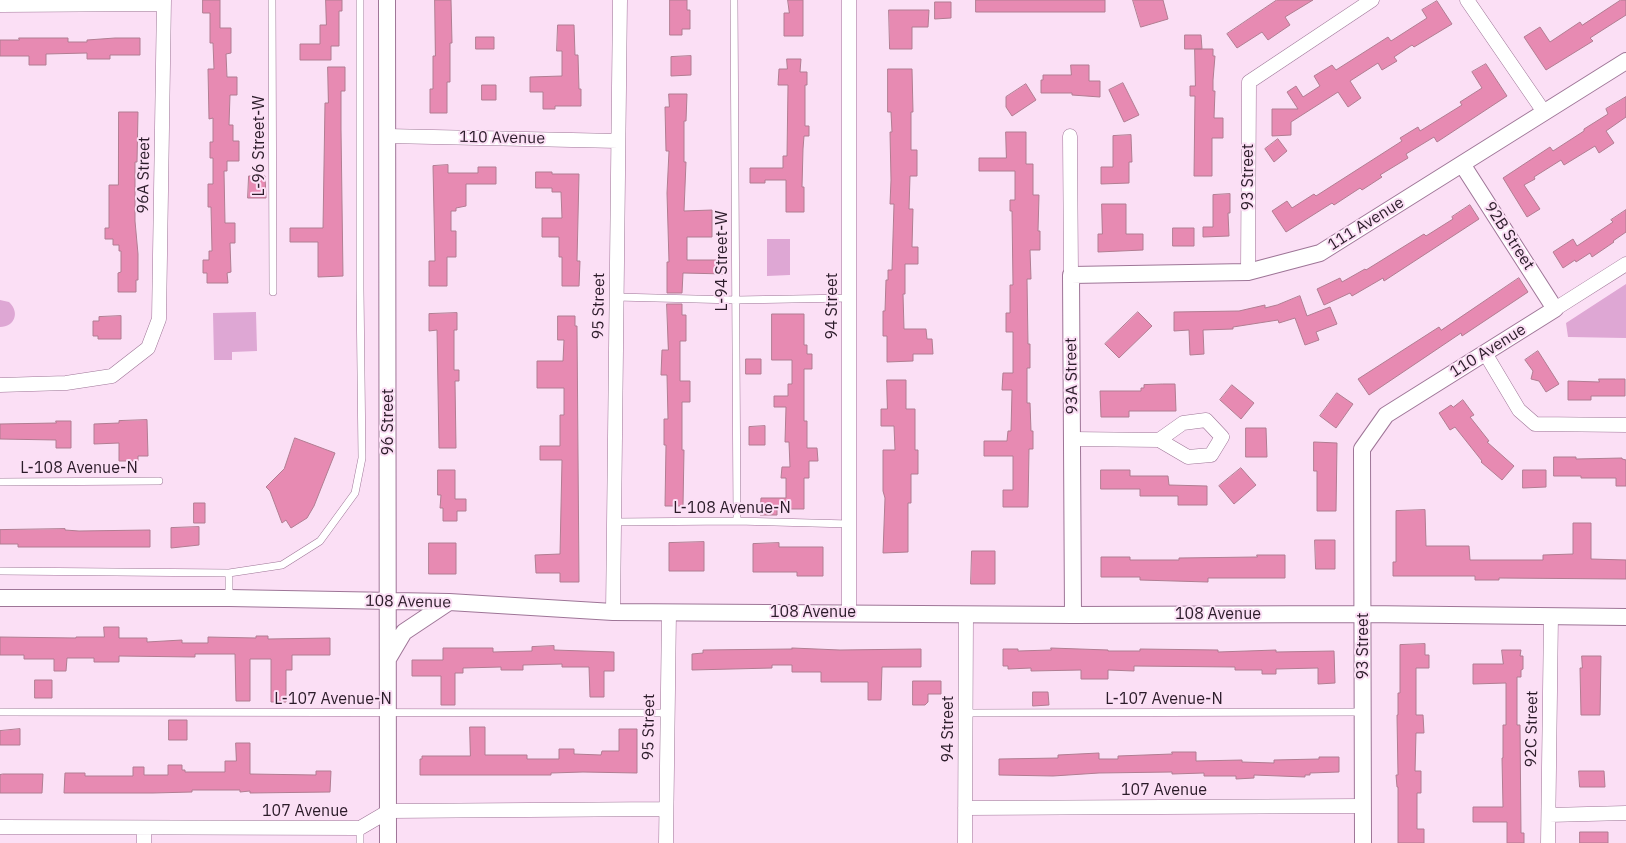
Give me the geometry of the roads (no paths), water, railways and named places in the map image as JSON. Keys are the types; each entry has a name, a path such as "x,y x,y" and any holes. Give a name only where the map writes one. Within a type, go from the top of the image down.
{"street":[{"name":"96 Street","path":"386,0 388,843"},
{"name":"95 Street","path":"613,612 620,0"},
{"name":"94 Street","path":"849,0 849,612"},
{"name":"93 Street","path":"1248,272 1249,82 1372,0"},
{"path":"1467,0 1544,112"},
{"path":"0,5 164,2"},
{"name":"96A Street","path":"0,385 66,383 112,376 148,348 159,319 164,2"},
{"name":"111 Avenue","path":"1071,275 1248,272 1320,253 1626,61"},
{"name":"110 Avenue","path":"387,136 618,141"},
{"name":"93A Street","path":"1070,136 1073,615"},
{"name":"92B Street","path":"1462,164 1555,309"},
{"name":"110 Avenue","path":"1362,449 1386,415 1626,264"},
{"path":"1485,353 1520,410 1535,424 1626,425"},
{"path":"1072,439 1159,440"},
{"name":"93 Street","path":"1362,449 1363,843"},
{"name":"108 Avenue","path":"0,598 228,598 449,602 613,612 849,612 1073,615 1362,614 1626,617"},
{"path":"387,661 404,632 449,602"},
{"name":"95 Street","path":"666,843 666,713 669,612"},
{"name":"94 Street","path":"965,843 966,614"},
{"name":"92C Street","path":"1548,843 1551,616"},
{"name":"107 Avenue","path":"965,808 1363,806"},
{"name":"107 Avenue","path":"0,827 360,828 389,811 666,809"},
{"path":"1549,815 1626,813"},
{"path":"144,828 144,843"}],"lane":[{"name":"L-96 Street-W","path":"272,0 273,292"},
{"name":"96 Street","path":"229,573 282,564 320,541 355,493 362,458 360,0"},
{"name":"L-94 Street-W","path":"734,0 737,521"},
{"path":"616,297 736,300 849,298"},
{"name":"L-108 Avenue-N","path":"0,482 158,481"},
{"name":"L-108 Avenue-N","path":"614,522 737,521 849,524"},
{"path":"0,572 229,573 228,598"},
{"name":"L-107 Avenue-N","path":"0,712 666,713"},
{"name":"L-107 Avenue-N","path":"966,713 1363,712"},
{"path":"360,828 360,843"}]}
